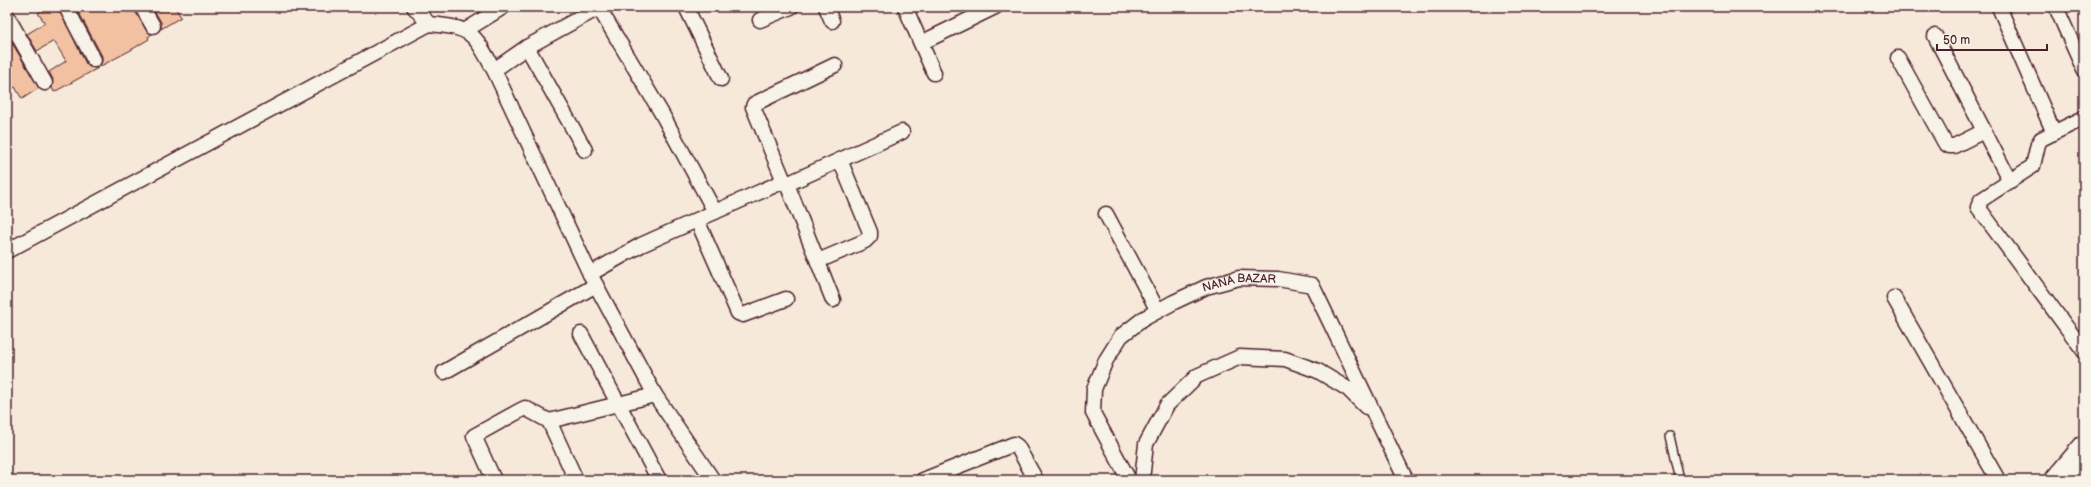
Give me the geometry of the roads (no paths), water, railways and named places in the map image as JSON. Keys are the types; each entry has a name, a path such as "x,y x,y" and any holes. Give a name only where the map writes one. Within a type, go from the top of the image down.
{"main road":[{"path":"2056,480 2084,447"},
{"path":"2078,480 2084,473"}],"street":[{"path":"66,7 94,60"},
{"path":"142,7 152,26"},
{"path":"414,7 429,24"},
{"path":"466,30 503,7"},
{"path":"494,70 527,46 599,7 662,114 715,212"},
{"path":"686,7 721,79"},
{"path":"760,20 791,7"},
{"path":"826,7 832,21"},
{"path":"905,7 934,73"},
{"path":"921,43 995,7"},
{"path":"1998,7 2054,133"},
{"path":"2056,7 2084,70"},
{"path":"7,16 45,83"},
{"path":"7,251 429,24 452,25 466,30 480,45 494,70 593,280 655,395 713,480"},
{"path":"1935,36 2010,181"},
{"path":"527,46 585,150"},
{"path":"1898,58 1945,143 1949,146 1954,146 1984,131"},
{"path":"832,300 786,182 753,107 754,104 835,65"},
{"path":"2084,118 2041,139 2038,144 2033,166 1981,200 1978,207 2084,351"},
{"path":"444,372 593,280 641,246 715,212 840,160 902,132"},
{"path":"818,261 866,241 870,236 840,160"},
{"path":"1106,214 1158,311"},
{"path":"697,220 738,313 743,315 786,299"},
{"name":"NANA BAZAR","path":"1128,480 1093,413 1094,389 1106,360 1121,336 1143,319 1206,287 1239,278 1278,278 1312,285 1406,480"},
{"path":"1894,298 1998,480"},
{"path":"581,334 659,480"},
{"path":"1142,480 1146,444 1167,405 1197,376 1240,358 1285,358 1318,371 1348,388 1373,413"},
{"path":"549,420 655,395"},
{"path":"494,480 474,436 525,408 549,420 576,480"},
{"path":"923,480 1014,444 1017,446 1036,480"},
{"path":"1398,480 1400,465"}],"lane":[{"path":"1670,436 1680,480"}]}
